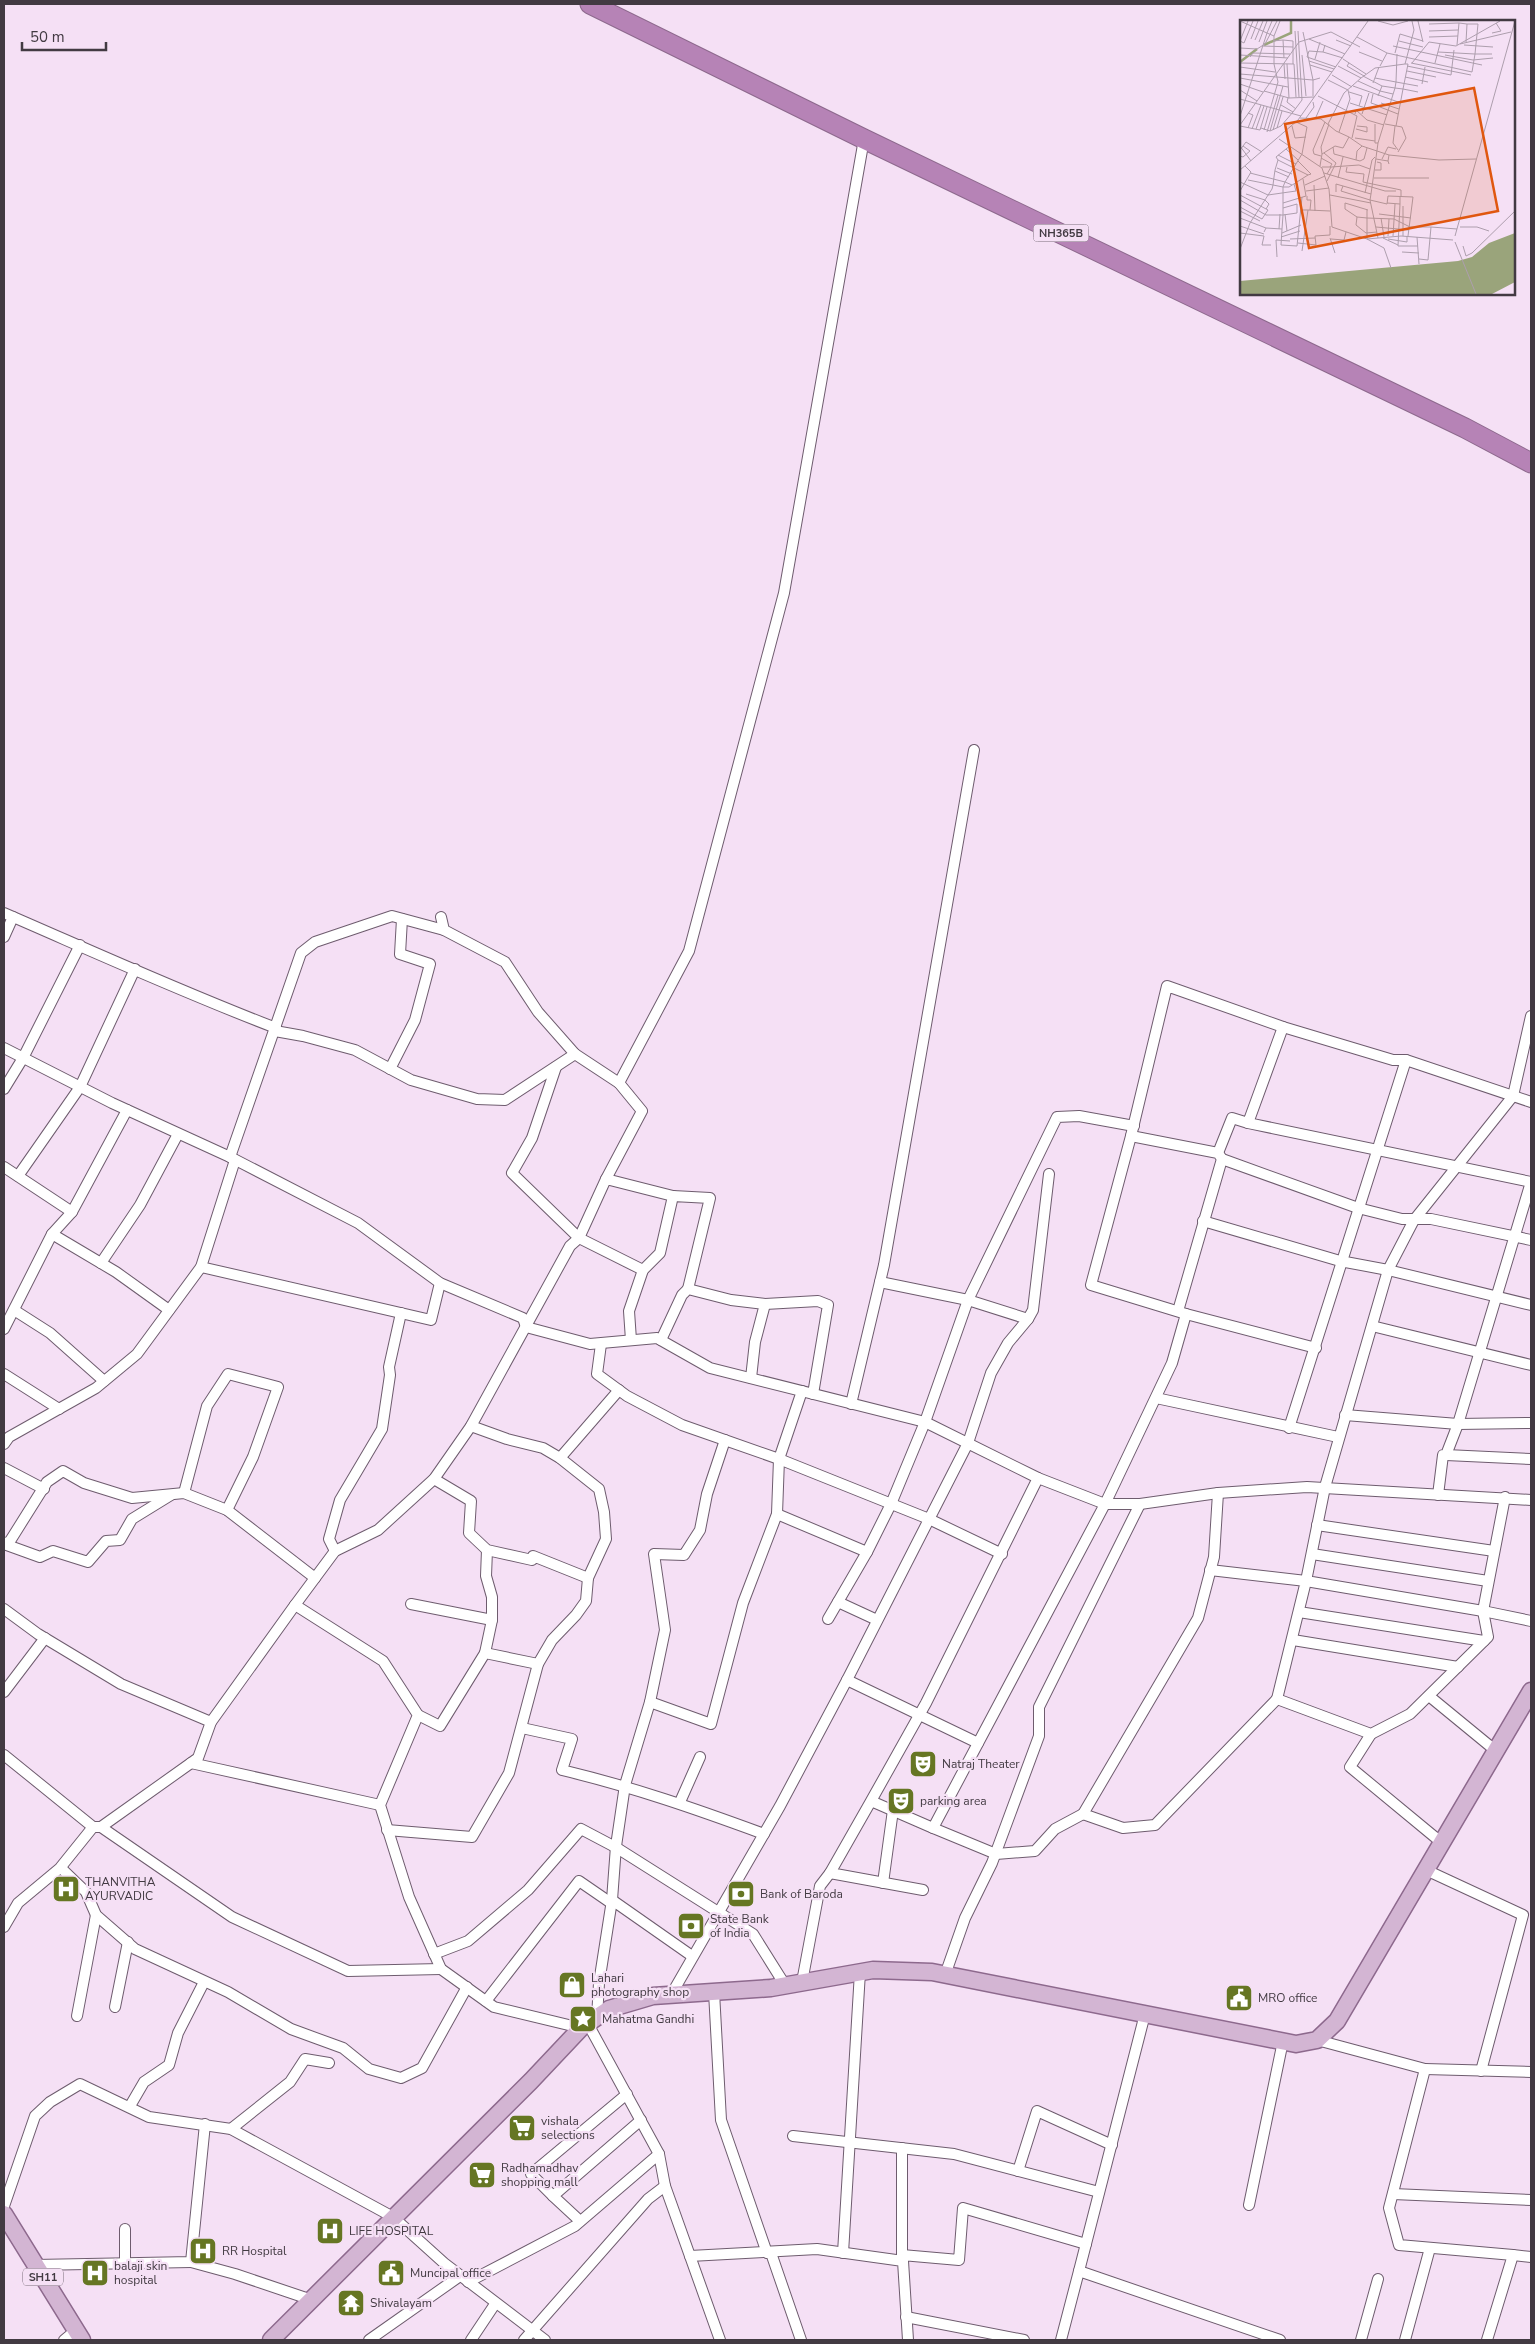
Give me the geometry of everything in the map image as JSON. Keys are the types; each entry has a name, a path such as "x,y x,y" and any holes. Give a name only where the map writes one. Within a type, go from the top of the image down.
{"highway":[{"name":"NH365B","path":"590,4 864,139 1465,428 1531,463"},
{"path":"1465,428 1531,456"}],"main road":[{"path":"272,2340 588,2023 609,2010 653,1996 785,1985 872,1970 945,1975 1296,2044 1317,2040 1337,2021 1531,1691"},
{"name":"SH11","path":"4,2214 35,2264 74,2337"}],"street":[{"path":"619,1083 689,951 784,593 864,139"},
{"path":"851,1404 880,1282 974,750"},
{"path":"4,937 8,915 135,968 203,1001 275,1030 355,1050 411,1080 476,1099 505,1100 575,1054"},
{"path":"4,1444 9,1437 104,1381 137,1354 201,1267 232,1158 301,953 315,942 392,916 444,930 505,962 538,1012 575,1054 619,1083 642,1111 606,1179 579,1238 570,1246 472,1426 434,1479 378,1530 334,1551 211,1722 198,1758 97,1827 60,1868 18,1903 4,1927"},
{"path":"441,917 444,930"},
{"path":"390,1069 415,1020 430,964 400,954 402,919"},
{"path":"4,1089 23,1058 80,945"},
{"path":"18,1176 80,1087 135,968"},
{"path":"1316,1348 1182,1313 1091,1285 1134,1126 1167,986 1282,1027 1393,1060 1406,1060 1531,1102"},
{"path":"1083,1814 1123,1828 1155,1825 1277,1699 1293,1640 1324,1488 1388,1270 1414,1220 1513,1096 1531,1016"},
{"path":"1248,1123 1282,1027"},
{"path":"4,1048 127,1110 232,1158 358,1223 440,1283 523,1318 526,1327"},
{"path":"1289,1428 1316,1348 1340,1261 1406,1060"},
{"path":"556,1067 532,1138 512,1173 579,1238 643,1270"},
{"path":"4,1329 52,1234 72,1212 127,1110"},
{"path":"828,1619 867,1552 891,1504 925,1422 968,1300 1057,1117 1079,1116 1134,1126"},
{"path":"932,1828 1106,1504 1172,1363 1203,1221 1232,1118 1376,1151 1456,1165 1531,1182 1480,1354 1446,1456"},
{"path":"101,1263 140,1205 178,1134"},
{"path":"1131,1136 1220,1156 1358,1208 1402,1220 1431,1219 1531,1240"},
{"path":"4,1168 72,1212"},
{"path":"671,1995 764,1834 847,1680 968,1443 991,1373 1008,1344 1033,1310 1049,1174"},
{"path":"606,1179 673,1196 710,1198 688,1289 682,1295 660,1340"},
{"path":"631,1340 629,1311 643,1270 660,1253 673,1196"},
{"path":"1203,1221 1340,1261 1388,1270 1531,1305"},
{"path":"52,1234 101,1263 169,1310"},
{"path":"201,1267 431,1320 440,1283"},
{"path":"880,1282 968,1300 1028,1319"},
{"path":"688,1289 731,1300 765,1304 818,1301 828,1305 813,1394"},
{"path":"750,1378 755,1342 765,1304"},
{"path":"14,1310 50,1333 104,1381"},
{"path":"334,1551 329,1539 340,1500 382,1429 390,1375 389,1367 401,1313"},
{"path":"1372,1326 1531,1365"},
{"path":"526,1327 590,1344 657,1338 710,1368 925,1422 1038,1478 1106,1504 1140,1504 1218,1494 1324,1488 1531,1500"},
{"path":"601,1344 597,1374 619,1390 682,1425 779,1460 929,1519 1002,1554"},
{"path":"4,1374 59,1409"},
{"path":"4,1544 40,1557 52,1551 88,1562 106,1541 120,1540 132,1519 180,1492 208,1406 228,1374 278,1387 253,1458 227,1510"},
{"path":"560,1458 619,1390"},
{"path":"650,1702 711,1724 743,1603 777,1514 779,1460 802,1391"},
{"path":"1156,1398 1338,1437"},
{"path":"1345,1415 1458,1424 1531,1423"},
{"path":"387,1830 472,1837 509,1773 538,1664 552,1640 576,1616 586,1601 588,1578 606,1539 604,1512 599,1489 560,1458 543,1448 507,1440 472,1426"},
{"path":"719,2340 665,2186 659,2154 588,2023 599,1983 625,1785 650,1702 665,1630 654,1554 684,1555 700,1530 707,1494 725,1440"},
{"path":"1438,1494 1443,1455 1531,1459"},
{"path":"4,1468 44,1489"},
{"path":"4,1544 10,1541 47,1482 63,1471 84,1483 132,1498 180,1492 227,1510 315,1578"},
{"path":"802,1982 820,1886 830,1873 919,1715 1002,1554 1038,1478"},
{"path":"434,1479 471,1501 469,1533 487,1550 532,1560 534,1556 588,1578"},
{"path":"871,1801 996,1854 1035,1851 1055,1829 1083,1814 1198,1618 1214,1557 1218,1494"},
{"path":"1442,1843 1350,1767 1371,1734 1410,1714 1488,1637 1483,1611 1505,1497"},
{"path":"945,1975 965,1918 996,1854 1039,1736 1039,1707 1140,1504"},
{"path":"777,1514 867,1552"},
{"path":"1317,1525 1494,1552"},
{"path":"295,1605 383,1661 418,1715 440,1726 486,1653 492,1620 492,1597 486,1576 487,1550"},
{"path":"1312,1554 1488,1581"},
{"path":"1210,1570 1306,1581 1483,1611 1531,1622"},
{"path":"838,1602 877,1620"},
{"path":"411,1604 492,1620"},
{"path":"4,1609 45,1638 121,1684 211,1722"},
{"path":"1299,1612 1484,1641"},
{"path":"4,1692 45,1638"},
{"path":"1293,1640 1458,1667"},
{"path":"486,1653 538,1664"},
{"path":"847,1680 978,1743"},
{"path":"1429,1696 1496,1751"},
{"path":"1277,1699 1371,1734"},
{"path":"418,1715 380,1805 409,1897 441,1969 494,2007 588,2023"},
{"path":"522,1728 572,1739 562,1770 625,1785 680,1802 764,1834"},
{"path":"4,1755 97,1827 232,1917 348,1971 441,1969"},
{"path":"680,1802 700,1757"},
{"path":"191,1763 380,1805"},
{"path":"883,1883 893,1810"},
{"path":"434,1954 468,1941 528,1890 582,1829 617,1848 753,1934 785,1985"},
{"path":"60,1868 86,1892 96,1916 135,1949 228,1992 291,2029 343,2048 369,2069 401,2078 422,2068 467,1987"},
{"path":"1426,1870 1523,1915 1481,2071"},
{"path":"830,1873 923,1890"},
{"path":"486,2001 579,1881 692,1956"},
{"path":"77,2016 96,1916"},
{"path":"115,2006 128,1942"},
{"path":"843,2252 848,2141 860,1972"},
{"path":"130,2106 144,2082 169,2065 178,2033 204,1982"},
{"path":"714,1992 721,2120 801,2340"},
{"path":"1062,2340 1145,2014"},
{"path":"1317,2040 1425,2069 1531,2072"},
{"path":"1249,2205 1283,2041"},
{"path":"231,2129 290,2082 304,2059 329,2063"},
{"path":"1425,2069 1389,2208 1398,2244 1531,2257"},
{"path":"4,2206 36,2116 50,2102 80,2084 130,2106 149,2117 231,2129 393,2217 464,2279 545,2340"},
{"path":"580,2221 531,2174 628,2094"},
{"path":"1018,2171 1037,2111 1112,2145"},
{"path":"553,2196 641,2120"},
{"path":"191,2262 205,2124"},
{"path":"793,2136 954,2154 1100,2192"},
{"path":"902,2148 902,2258 908,2340"},
{"path":"369,2340 464,2279 580,2221 659,2154"},
{"path":"524,2340 648,2199 665,2186"},
{"path":"1393,2194 1531,2200"},
{"path":"690,2256 817,2249 902,2258 959,2260 963,2208 1086,2244"},
{"path":"124,2263 125,2229"},
{"path":"1405,2340 1430,2248"},
{"path":"1487,2340 1513,2255"},
{"path":"35,2264 191,2262 235,2274 312,2300"},
{"path":"1079,2271 1280,2340"},
{"path":"1361,2340 1378,2279"},
{"path":"471,2340 496,2304"},
{"path":"906,2318 1024,2340"}],"place":[{"name":"Natraj Theater","path":"923,1764"},
{"name":"parking area","path":"901,1801"},
{"name":"THANVITHA AYURVADIC","path":"66,1889"},
{"name":"Bank of Baroda","path":"741,1894"},
{"name":"State Bank of India","path":"691,1926"},
{"name":"Lahari photography shop","path":"572,1985"},
{"name":"MRO office","path":"1239,1998"},
{"name":"Mahatma Gandhi","path":"583,2019"},
{"name":"vishala selections","path":"522,2128"},
{"name":"Radhamadhav shopping mall","path":"482,2175"},
{"name":"LIFE HOSPITAL","path":"330,2231"},
{"name":"RR Hospital","path":"203,2251"},
{"name":"balaji skin hospital","path":"95,2273"},
{"name":"Muncipal office","path":"391,2273"},
{"name":"Shivalayam","path":"351,2303"}]}
